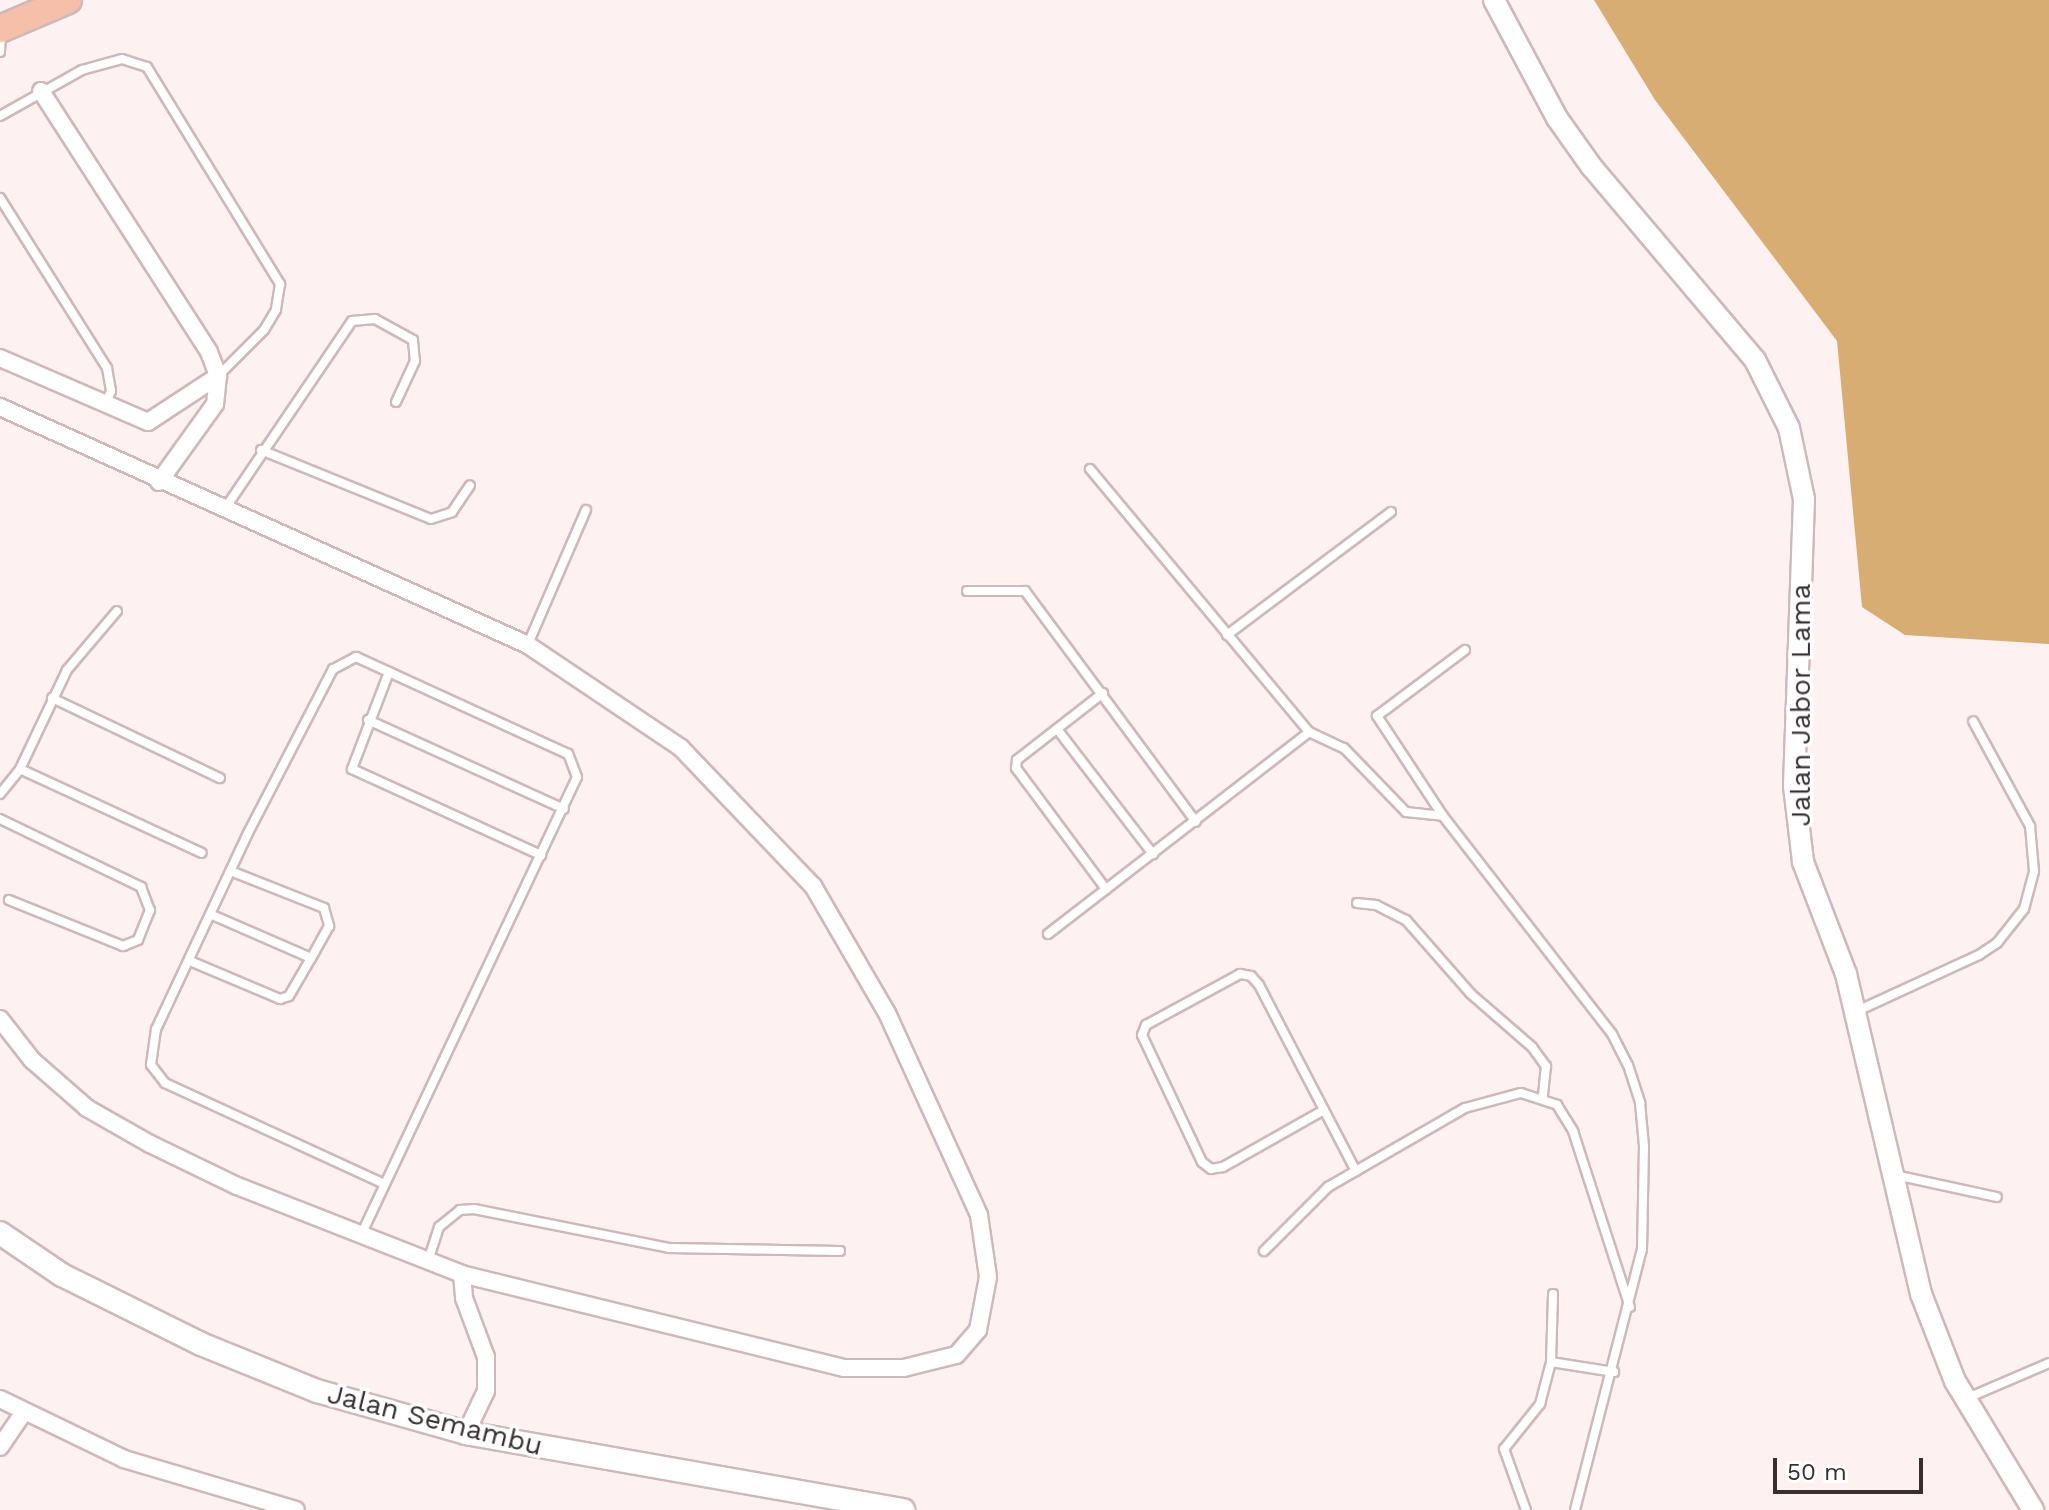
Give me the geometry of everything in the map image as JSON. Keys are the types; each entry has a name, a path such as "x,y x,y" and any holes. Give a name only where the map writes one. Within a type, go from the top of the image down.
{"highway":[{"path":"0,29 68,0"}],"main road":[{"name":"Jalan Semambu","path":"0,1233 62,1275 201,1344 317,1391 466,1433 903,1510"}],"street":[{"name":"Jalan Jabor Lama","path":"1494,0 1557,118 1591,166 1748,351 1776,394 1789,428 1804,499 1797,823 1803,862 1846,974 1890,1174 1921,1294 1964,1399 2033,1510"},
{"path":"41,91 209,352 218,376 215,404 159,482"},
{"path":"0,358 105,407 148,422 218,376"},
{"path":"0,407 159,482 528,645 681,748 813,886 887,1013 941,1125 979,1215 988,1277 978,1330 956,1355 904,1368 844,1368 462,1274 237,1186 87,1108 32,1060 0,1019"},
{"path":"462,1274 464,1298 486,1357 486,1391 466,1433"},
{"path":"0,1399 124,1459 296,1510"},
{"path":"0,1447 24,1412"}],"lane":[{"path":"0,29 0,52"},
{"path":"0,116 82,70 135,60 147,67 280,284 276,310 264,330 218,376"},
{"path":"0,198 107,368 111,391 105,407"},
{"path":"224,510 344,328 361,318 390,324 413,340 415,361 396,402"},
{"path":"261,450 431,519 452,512 470,485"},
{"path":"1090,469 1309,732 1344,748 1406,812 1443,816"},
{"path":"528,645 586,510"},
{"path":"1227,635 1391,512"},
{"path":"967,591 1025,591 1196,822"},
{"path":"0,794 20,769 67,670 117,611"},
{"path":"1465,650 1377,716 1443,816 1612,1034 1628,1065 1640,1103 1644,1146 1642,1249 1631,1308 1575,1510"},
{"path":"361,1236 382,1183 577,777 568,754 356,657 333,669 150,1048 156,1077 382,1183"},
{"path":"389,672 351,765 356,772 541,855"},
{"path":"1103,693 1017,760 1016,768 1106,889"},
{"path":"52,698 220,778"},
{"path":"368,720 564,809"},
{"path":"1854,1012 1979,955 1997,943 2024,909 2034,871 2030,826 1973,721"},
{"path":"1057,729 1153,854"},
{"path":"1048,934 1309,732"},
{"path":"20,769 202,853"},
{"path":"0,819 141,887 150,910 138,940 123,946 9,900"},
{"path":"190,961 280,999 289,996 329,926 324,908 233,872"},
{"path":"1357,903 1376,905 1406,920 1471,994 1532,1047 1546,1066 1543,1096"},
{"path":"212,915 311,958"},
{"path":"1324,1110 1223,1167 1211,1169 1202,1162 1142,1035 1146,1025 1240,974 1251,976 1324,1110 1356,1171"},
{"path":"1264,1251 1298,1212 1356,1171 1465,1108 1501,1096 1543,1096 1557,1105 1573,1131 1631,1308"},
{"path":"1890,1174 1997,1197"},
{"path":"427,1262 439,1227 460,1210 474,1209 670,1248 840,1251"},
{"path":"1526,1510 1504,1449 1540,1404 1551,1362 1553,1294"},
{"path":"1551,1362 1614,1372"},
{"path":"1964,1399 2049,1363"}],"shaded area":[{"path":"1594,0 2049,0 2049,644 1905,635 1862,607 1837,341 1655,100"}]}
